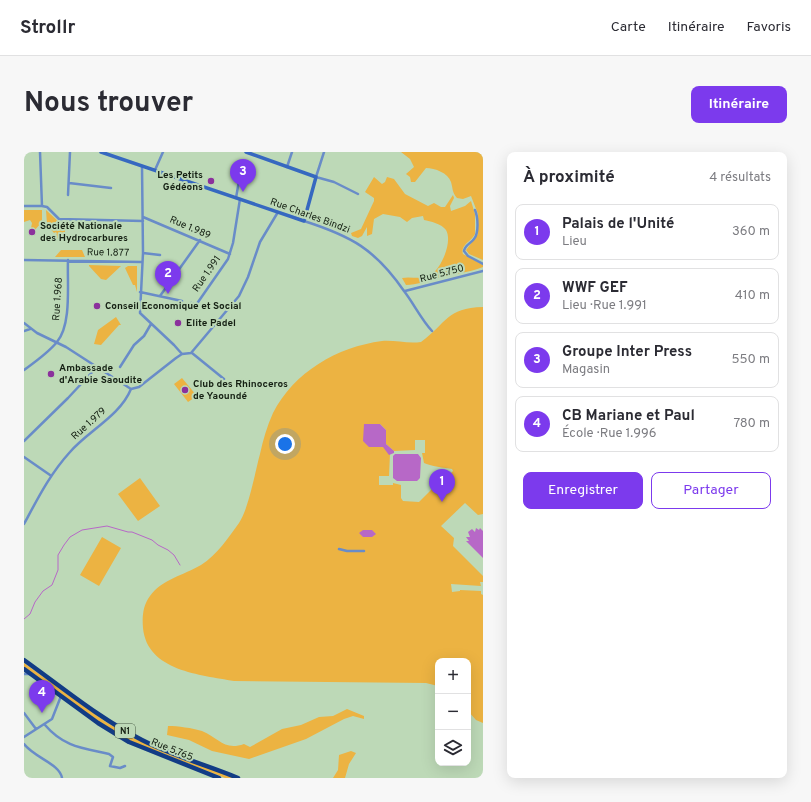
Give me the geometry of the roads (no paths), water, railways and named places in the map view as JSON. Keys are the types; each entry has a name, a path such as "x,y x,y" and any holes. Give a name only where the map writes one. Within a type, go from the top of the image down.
{"highway":[{"name":"N1","path":"24,660 102,717 132,735 163,749 238,778"},
{"name":"N1","path":"24,669 61,696"},
{"name":"Rue 5.765","path":"61,696 98,723 129,742 219,778"}],"street":[{"path":"40,152 42,206"},
{"path":"68,195 70,152"},
{"name":"Rue Charles Bindzi","path":"101,152 331,230 356,241 380,261 405,292 432,331"},
{"path":"155,171 163,152"},
{"path":"246,152 286,168 334,182 358,194"},
{"path":"286,168 292,152"},
{"path":"304,221 324,152"},
{"path":"24,206 47,207 62,220 143,219 142,166"},
{"path":"233,176 249,171"},
{"name":"Rue 1.991","path":"190,303 196,305 230,254 240,175"},
{"path":"69,184 111,188"},
{"name":"Rue 5.750","path":"475,210 477,222 476,235 465,247 464,251 468,256 483,264"},
{"path":"192,353 239,296 248,277 260,242 278,212"},
{"name":"Rue 1.989","path":"143,219 200,240 230,254"},
{"name":"Rue 1.877","path":"24,260 142,262 143,219"},
{"path":"160,296 200,240"},
{"path":"143,253 160,255"},
{"name":"Rue 1.968","path":"24,370 57,342 63,332 66,314 68,260"},
{"path":"142,262 140,313 182,354 192,353 224,378"},
{"name":"Rue 5.750","path":"405,292 483,271"},
{"path":"140,292 182,301"},
{"path":"24,323 131,389"},
{"path":"120,367 134,345 144,336 151,324"},
{"path":"24,331 30,328"},
{"name":"Rue 1.979","path":"24,524 50,475 70,451 122,403 131,389 139,387 182,354"},
{"path":"24,441 96,368"},
{"path":"24,457 50,475"},
{"path":"339,548 348,551 364,551"},
{"path":"24,674 30,674"},
{"path":"24,737 45,725 53,716 61,696"},
{"path":"24,713 36,729"},
{"path":"45,725 59,739 69,745 109,754 113,756 110,766 120,768 125,766"},
{"path":"24,744 39,758 57,767 61,772 62,778"}],"waterway":[{"path":"24,619 30,614 35,602 43,591 52,585 58,570 58,555 64,545 70,537 82,530 107,526 132,532 152,540 168,550 174,555 180,565"}],"place":[{"name":"Les Petits Gédéons","path":"211,181"},
{"name":"Groupe Inter Press","path":"243,192"},
{"name":"Société Nationale des Hydrocarbures","path":"32,232"},
{"name":"WWF GEF","path":"168,294"},
{"name":"Conseil Economique et Social","path":"97,306"},
{"name":"Elite Padel","path":"178,323"},
{"name":"Ambassade d'Arabie Saoudite","path":"51,374"},
{"name":"Club des Rhinoceros de Yaoundé","path":"185,390"},
{"name":"Palais de l'Unité","path":"442,502"},
{"name":"CB Mariane et Paul","path":"42,713"}]}
